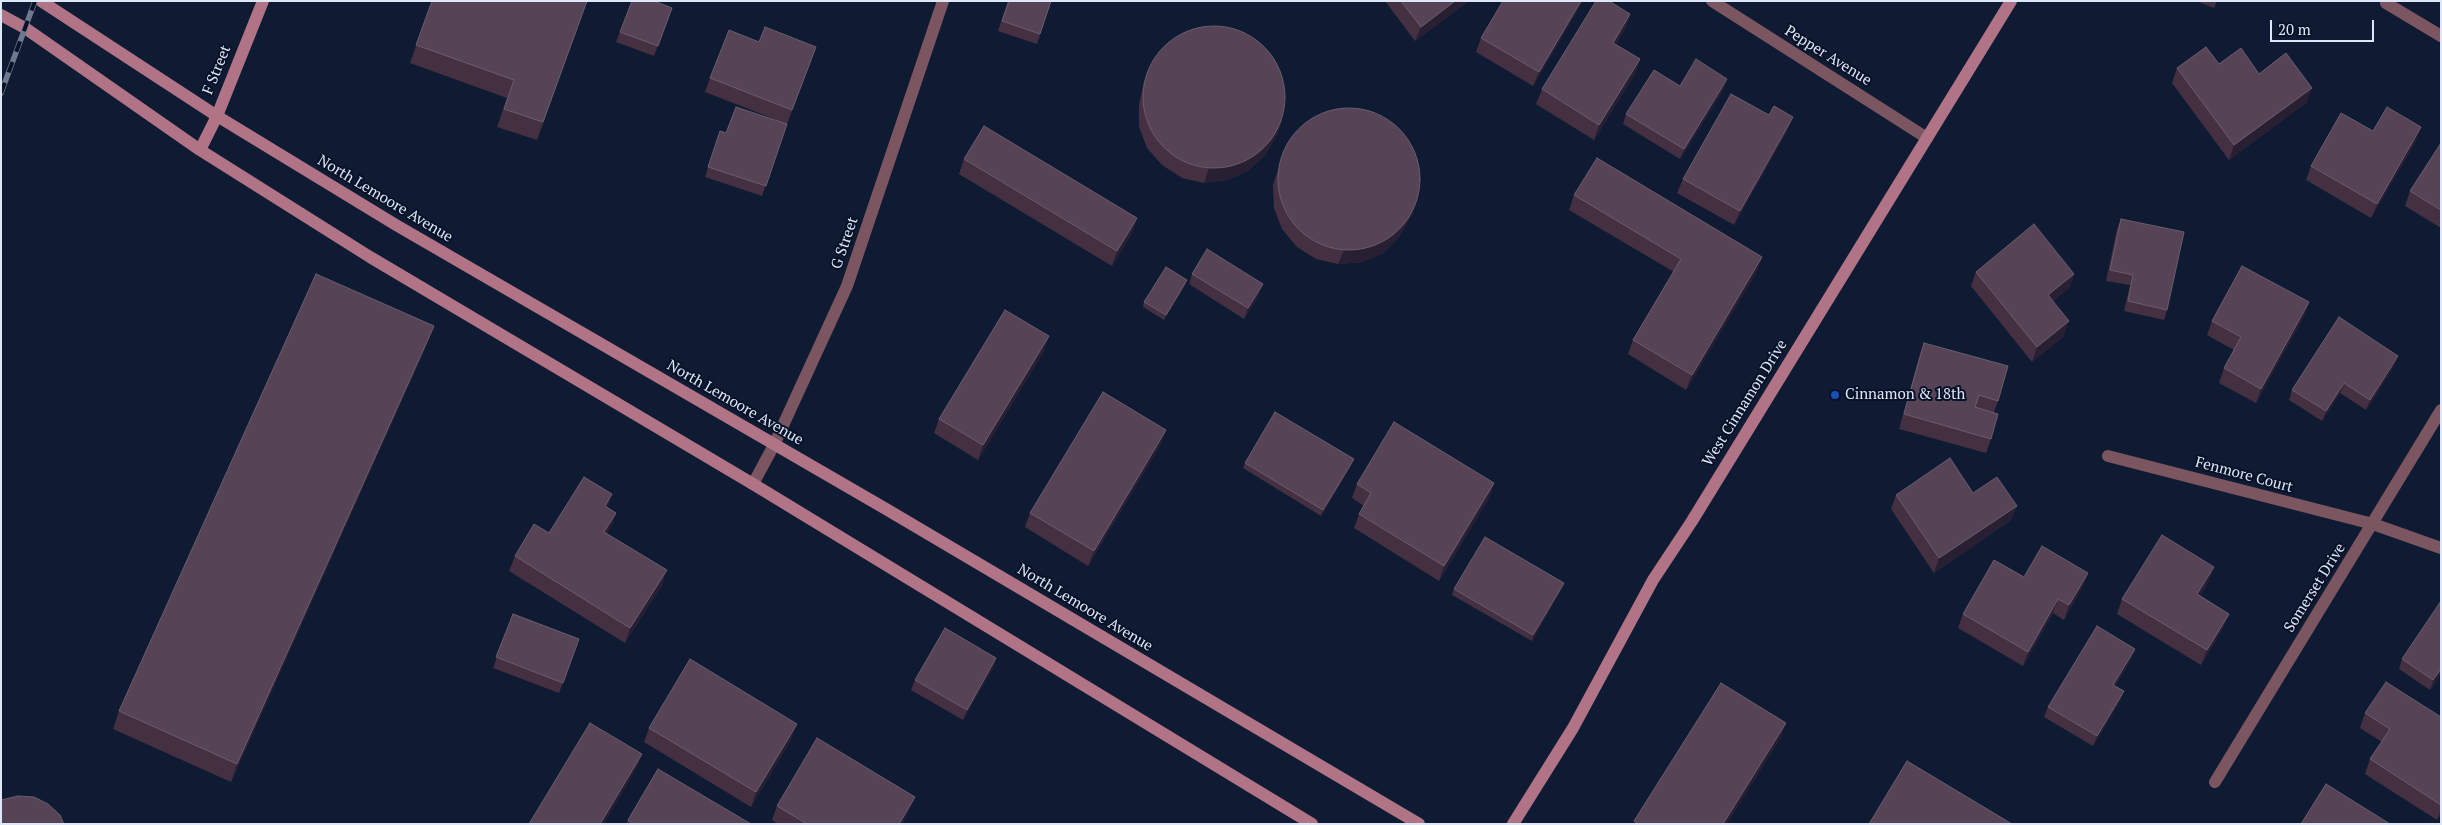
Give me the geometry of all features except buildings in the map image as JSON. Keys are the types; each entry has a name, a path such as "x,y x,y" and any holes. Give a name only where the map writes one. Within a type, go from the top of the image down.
{"main road":[{"name":"North Lemoore Avenue","path":"41,1 217,116 396,225 1419,824"},
{"name":"F Street","path":"200,150 217,116 262,1"},
{"name":"West Cinnamon Drive","path":"1513,824 1573,728 1653,580 1692,521 2011,1"},
{"path":"1,15 25,28 200,150 370,257 752,484 1312,824"}],"street":[{"name":"G Street","path":"752,484 774,445 847,286 943,1"},
{"name":"Pepper Avenue","path":"1712,1 1927,138"},
{"path":"2386,3 2441,36"},
{"name":"Somerset Drive","path":"2215,782 2441,410"},
{"name":"Fenmore Court","path":"2108,456 2373,524 2441,548"}],"railway":[{"path":"1,93 35,1"}],"place":[{"name":"Cinnamon & 18th","path":"1835,395"}]}
